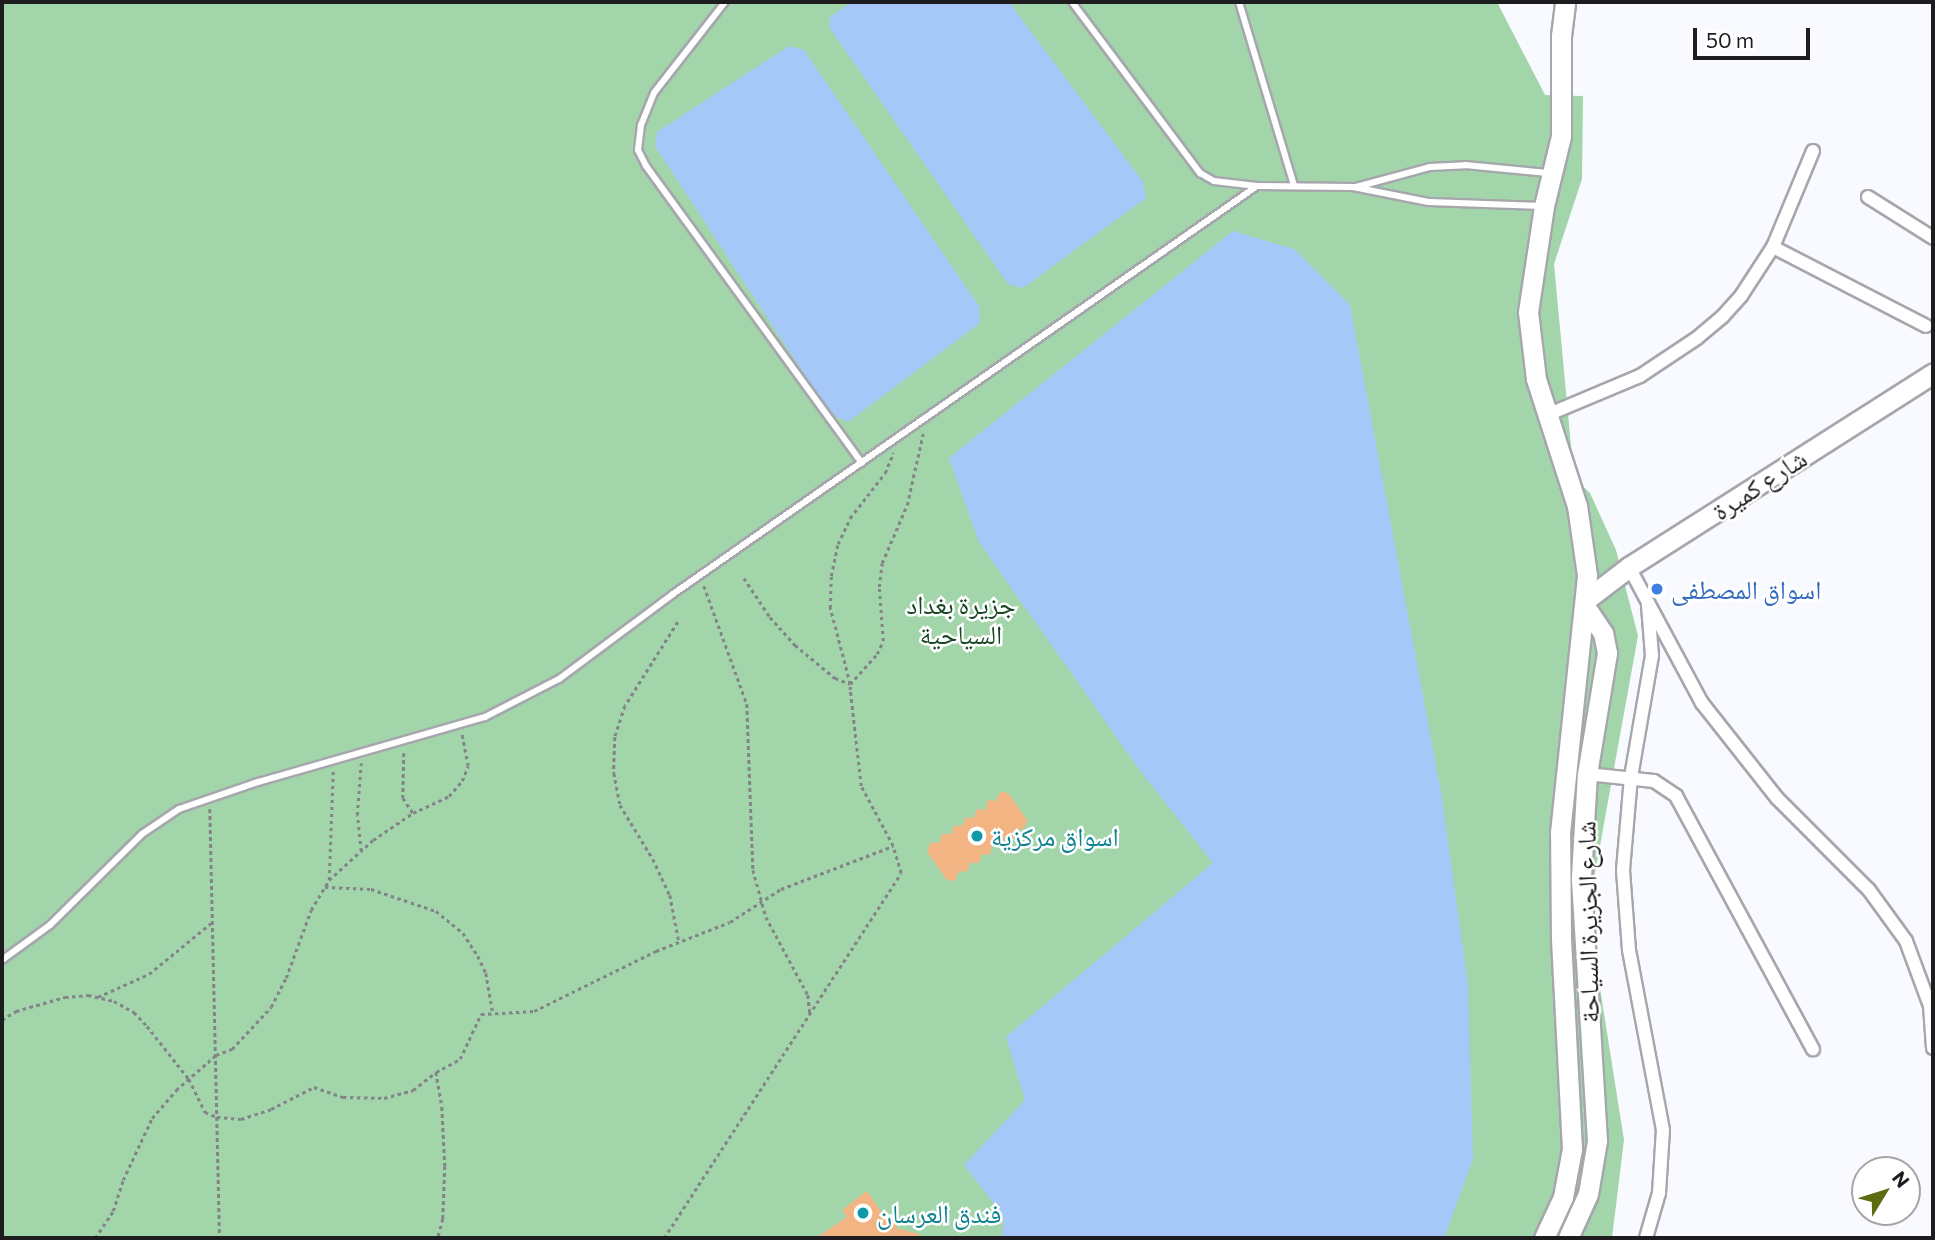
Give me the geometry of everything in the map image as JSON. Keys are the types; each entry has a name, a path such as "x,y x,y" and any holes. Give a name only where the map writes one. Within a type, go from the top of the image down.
{"main road":[{"name":"شارع الجزيرة السياحة","path":"1544,1238 1563,1198 1572,1149 1560,938 1560,833 1586,603 1586,552 1577,506 1532,360 1528,312 1550,174 1561,136 1561,36 1565,2"},
{"name":"شارع كميرة","path":"1586,603 1629,567 1933,373"},
{"name":"شارع الجزيرة السياحة","path":"1568,1238 1588,1194 1597,1141 1583,931 1587,774 1606,653 1603,633 1586,603"}],"street":[{"path":"1547,415 1640,376 1697,338 1741,296 1773,247 1812,150"},
{"path":"1868,197 1933,238"},
{"path":"1773,247 1926,326"},
{"path":"1629,567 1702,703 1777,798 1869,890 1906,941 1930,1006 1933,1048"},
{"path":"1646,1238 1659,1193 1663,1130 1626,921 1623,849 1631,778 1652,656 1648,605"},
{"path":"1587,774 1661,783 1676,796 1812,1049"}],"lane":[{"path":"725,2 654,93 641,125 638,150 646,166 862,463"},
{"path":"1072,2 1200,173 1214,181 1257,186 1294,184 1353,187 1429,202 1544,206"},
{"path":"1238,2 1294,184"},
{"path":"1353,187 1430,167 1465,165 1550,174"},
{"path":"2,960 50,925 142,834 178,809 460,724 511,706 559,679 700,576 1257,186"}],"path":[{"path":"850,684 877,654 883,641 879,587 882,563 907,505 928,416"},
{"path":"664,1238 901,873 893,846 861,786 850,684 830,608 831,576 838,544 850,518 885,473 896,439"},
{"path":"700,576 747,704 752,859 762,901 773,933 808,995 810,1013"},
{"path":"744,578 770,617 795,645 835,678 850,684"},
{"path":"678,622 625,706 615,737 614,773 620,805 653,859 670,895 678,942"},
{"path":"95,1238 113,1211 138,1144 152,1118 216,1055 232,1049 271,1007 286,978 311,910 329,880 361,850 413,813 449,796 462,781 468,766 460,724"},
{"path":"411,739 403,754 402,778 403,798 413,813"},
{"path":"361,850 357,815 362,753"},
{"path":"329,880 333,761"},
{"path":"210,798 220,1238"},
{"path":"2,1020 16,1011 65,997 98,997 114,1001 134,1012 189,1079 205,1112 217,1117 241,1119 271,1109 314,1087 343,1097 383,1098 414,1090 436,1072 460,1059 481,1014 534,1011 678,942 730,922 802,880 893,846"},
{"path":"324,887 371,888 436,911 463,933 478,956 486,973 494,1013"},
{"path":"98,997 149,974 213,922"},
{"path":"436,1072 442,1107 445,1166 443,1219 438,1238"}],"green space":[{"name":"جزيرة بغداد السياحية","path":"2,2 1497,2 1545,95 1583,96 1582,179 1554,264 1574,478 1590,493 1616,550 1638,636 1588,912 1624,1140 1612,1238 2,1238"}],"water":[{"path":"852,2 1009,2 1143,182 1146,198 1023,288 1008,284 829,27 830,17"},
{"path":"789,46 804,50 979,306 980,323 848,422 831,415 655,146 657,132"},
{"path":"1233,231 1294,249 1350,305 1441,792 1468,985 1473,1159 1444,1238 1002,1238 1004,1217 964,1165 1025,1100 1006,1037 1213,863 1138,768 979,542 949,458"}],"building":[{"name":"اسواق مركزية","path":"1000,792 1008,793 1027,820 1024,829 1015,829 1013,837 1004,837 1002,846 992,846 990,855 982,854 979,863 970,863 967,872 959,871 955,881 947,880 927,852 931,842 939,843 942,834 951,834 954,826 963,825 966,817 974,818 977,809 985,810 988,800 996,801"},
{"name":"فندق العرسان","path":"867,1191 884,1216 897,1219 896,1228 919,1234 919,1238 816,1238 847,1217 842,1210"}],"place":[{"name":"اسواق المصطفى","path":"1657,589"},
{"name":"اسواق مركزية","path":"977,836"},
{"name":"فندق العرسان","path":"863,1213"}]}
